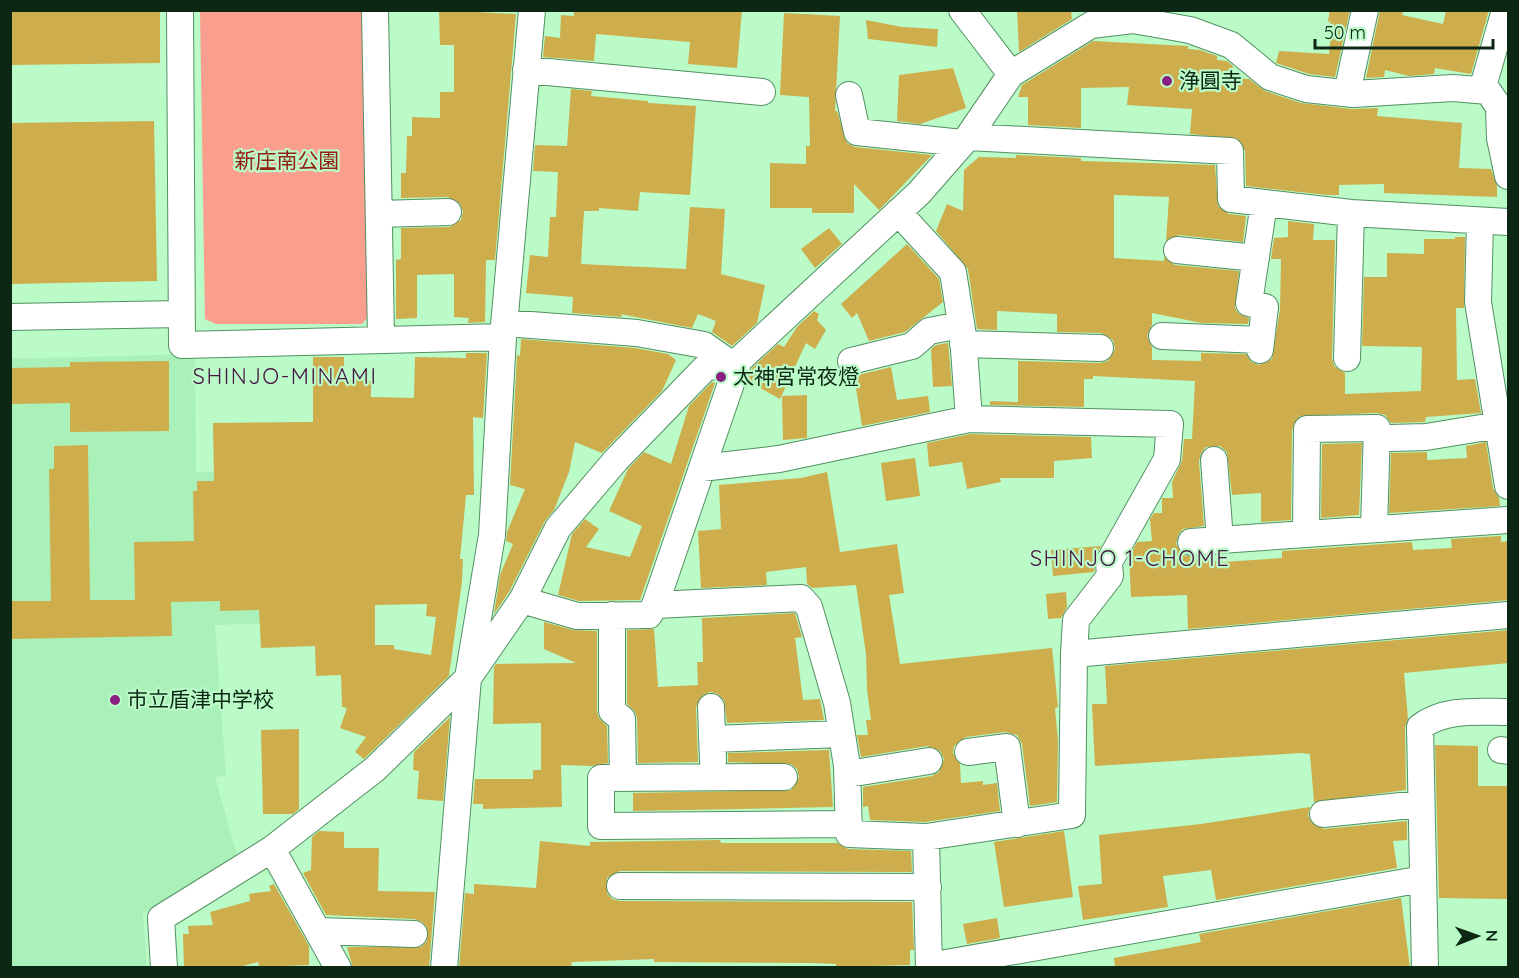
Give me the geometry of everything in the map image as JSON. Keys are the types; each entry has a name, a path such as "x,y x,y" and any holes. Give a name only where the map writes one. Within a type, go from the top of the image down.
{"street":[{"path":"180,10 182,345 381,338 504,330 637,333 704,345 733,361"},
{"path":"375,10 381,338"},
{"path":"444,968 468,678 492,535 504,330 532,10"},
{"path":"962,10 1011,74"},
{"path":"1347,93 1365,10"},
{"path":"164,968 161,918 272,849 375,769 468,678 522,600 558,528 608,468 705,368 733,361 919,193 965,140 1011,74 1091,25 1149,16 1231,45 1270,77 1306,89 1347,93 1453,88 1488,91 1499,107 1500,138 1509,176"},
{"path":"1482,90 1504,24"},
{"path":"526,70 762,92"},
{"path":"849,94 857,132 965,140 1230,151 1231,199 1351,213 1509,222"},
{"path":"1162,336 1260,345 1265,307 1249,303 1264,203"},
{"path":"379,214 448,212"},
{"path":"898,212 952,272 962,334 969,419"},
{"path":"1347,358 1351,213"},
{"path":"1480,221 1478,302 1509,486"},
{"path":"1177,250 1256,258"},
{"path":"10,317 181,314"},
{"path":"851,362 912,346 929,331 1100,348"},
{"path":"522,600 577,616 649,615 655,605 702,468 733,361"},
{"path":"655,605 801,598 809,607 837,703 848,774 849,834 926,837 1072,815 1076,620 1110,576 1109,562 1167,459 1170,424 969,419 779,459 702,468"},
{"path":"1390,438 1426,438 1499,425"},
{"path":"1306,534 1307,429 1377,428 1374,529"},
{"path":"1214,460 1220,540"},
{"path":"1191,542 1509,520"},
{"path":"612,615 612,711 622,719 623,778"},
{"path":"1074,654 1509,615"},
{"path":"711,707 712,750 842,734"},
{"path":"1425,968 1420,727 1432,717 1449,714 1509,712"},
{"path":"968,752 1007,747 1017,824"},
{"path":"848,774 929,761"},
{"path":"784,777 601,778 601,826 849,824"},
{"path":"1323,814 1421,804"},
{"path":"926,837 929,967 1423,879"},
{"path":"272,849 338,968"},
{"path":"620,886 928,886"},
{"path":"318,931 414,934"}],"shaded area":[{"name":"市立盾津中学校","path":"195,354 196,472 302,470 303,622 215,625 226,776 215,777 237,855 143,913 147,967 11,967 10,359"}],"green space":[{"name":"新庄南公園","path":"200,11 369,11 373,311 362,324 216,324 205,319"}],"building":[{"path":"10,10 160,10 160,63 10,65"},
{"path":"439,10 516,14 495,260 486,260 485,322 468,323 469,318 454,317 454,274 417,275 417,318 396,319 396,260 401,259 401,228 449,227 461,220 463,212 460,204 448,197 401,198 401,173 406,173 407,136 412,136 412,117 440,118 440,92 454,92 454,45 440,45"},
{"path":"574,10 742,10 737,68 688,64 690,42 596,34 594,61 543,57 545,36 560,38 561,15 574,16"},
{"path":"1017,10 1071,10 1072,19 1019,52"},
{"path":"1330,10 1350,10 1335,77 1309,74 1276,63 1279,51 1329,54 1331,32 1326,31"},
{"path":"1380,10 1404,10 1402,15 1443,24 1446,10 1489,10 1471,74 1435,68 1434,74 1409,76 1385,70 1384,77 1366,78"},
{"path":"784,13 840,16 835,111 837,111 847,143 855,147 932,155 879,210 854,184 854,213 812,213 812,208 770,208 770,163 806,164 806,146 810,146 809,97 780,95"},
{"path":"866,20 902,27 938,29 937,47 868,39"},
{"path":"1093,41 1188,46 1188,49 1200,50 1217,56 1217,60 1227,61 1233,66 1232,78 1249,79 1265,91 1301,103 1352,109 1378,108 1377,116 1462,123 1459,168 1491,169 1497,186 1497,197 1384,193 1384,184 1339,185 1339,195 1246,186 1245,151 1238,139 1190,134 1192,109 1127,105 1129,87 1081,88 1081,128 1028,125 1028,97 1018,97 1022,85"},
{"path":"953,68 966,108 920,124 897,121 899,75"},
{"path":"571,89 592,91 591,96 696,106 690,195 640,192 638,211 599,208 599,211 584,211 581,264 686,269 690,207 725,209 721,274 765,285 757,323 732,346 712,332 716,321 698,314 692,328 620,314 623,317 572,313 573,297 526,293 530,255 548,257 550,217 556,217 558,172 533,171 535,145 567,146"},
{"path":"154,121 157,281 10,284 10,123"},
{"path":"1016,155 1081,158 1081,161 1215,165 1218,206 1229,214 1246,216 1243,242 1179,235 1166,241 1169,197 1114,195 1114,258 1164,261 1164,257 1175,265 1239,271 1235,308 1239,314 1249,318 1248,324 1202,323 1152,313 1152,325 1147,336 1152,347 1152,360 1201,361 1201,353 1246,354 1251,362 1259,365 1272,359 1280,309 1281,259 1271,259 1274,238 1288,237 1288,221 1314,224 1313,240 1335,240 1332,358 1334,366 1345,373 1345,394 1421,391 1422,347 1362,346 1364,277 1387,277 1387,253 1424,254 1424,239 1465,237 1464,308 1456,308 1457,380 1475,379 1481,413 1426,417 1425,422 1391,423 1385,415 1377,413 1300,416 1292,429 1291,520 1261,522 1261,493 1232,495 1227,452 1220,446 1206,447 1199,461 1204,526 1183,529 1178,535 1176,544 1185,556 1211,556 1212,561 1224,562 1282,558 1282,551 1412,542 1413,550 1452,548 1451,539 1501,536 1501,542 1509,541 1509,600 1188,629 1187,595 1131,597 1129,557 1137,542 1152,541 1150,519 1154,513 1162,513 1162,498 1173,498 1172,482 1182,461 1184,439 1192,439 1195,381 1093,376 1093,379 1084,379 1084,407 990,405 990,401 1018,402 1018,361 1100,363 1108,361 1115,349 1113,340 1101,333 1057,332 1057,314 997,311 997,330 977,329 968,269 936,231 947,204 963,211 964,170 979,157 1016,158"},
{"path":"829,228 842,244 815,268 801,249"},
{"path":"907,244 939,279 943,302 905,332 869,341 857,313 852,318 841,304"},
{"path":"814,311 819,314 817,320 826,330 815,349 806,343 780,399 748,381 752,368 778,344 784,347 797,327"},
{"path":"521,339 635,348 668,354 676,360 662,391 602,453 575,442 569,472 554,510 545,521 509,592 494,614 500,575 513,544 506,541 507,532 525,489 510,485 517,355 520,356"},
{"path":"948,343 952,386 933,387 931,349 936,345"},
{"path":"466,353 487,353 483,418 473,417 474,495 466,495 460,559 463,559 462,581 449,676 364,759 355,752 366,737 340,728 347,708 342,707 341,675 316,676 315,646 261,648 259,610 220,611 220,601 171,602 172,636 10,639 10,601 51,601 49,469 54,469 54,446 88,445 90,600 135,600 134,542 194,541 193,491 197,491 197,481 214,481 213,423 313,422 313,357 344,357 344,380 371,381 371,397 414,398 415,357 466,358","holes":["427,604 426,616 436,617 431,655 394,649 394,645 375,645 375,605"]},
{"path":"169,361 169,431 70,432 70,403 10,404 10,368 70,367 70,362"},
{"path":"891,367 897,400 928,396 930,412 862,426 854,376"},
{"path":"712,382 715,383 640,600 579,601 558,595 572,534 585,519 599,529 586,547 630,557 642,526 609,511 628,469 644,452 671,464 689,406"},
{"path":"807,395 807,438 783,440 782,396"},
{"path":"970,434 1091,437 1092,458 1054,461 1054,478 1000,478 1001,482 967,489 962,462 929,467 927,443"},
{"path":"1486,442 1493,488 1499,498 1500,506 1389,513 1391,453 1427,452 1427,460 1467,458 1466,446"},
{"path":"1362,443 1359,515 1321,518 1322,444"},
{"path":"915,458 920,496 886,501 881,463"},
{"path":"827,472 840,552 897,544 904,593 889,595 900,664 1052,648 1058,707 1055,708 1058,741 1057,802 1030,806 1022,744 1017,735 1005,732 966,737 954,746 953,753 960,764 961,783 983,781 983,785 997,783 1000,811 925,822 870,820 868,806 863,807 863,787 932,776 939,772 944,759 940,751 927,746 861,757 857,735 868,735 866,720 871,720 866,654 856,585 812,588 807,584 806,567 766,572 767,585 701,588 698,531 721,529 719,485 801,478"},
{"path":"1101,546 1096,555 1094,572 1053,576 1051,550"},
{"path":"1066,592 1067,607 1061,618 1048,619 1046,594"},
{"path":"795,613 802,637 795,638 803,700 820,699 824,720 727,723 724,700 718,694 710,692 703,695 696,707 698,762 638,763 637,718 635,712 627,704 627,630 654,629 658,687 698,685 697,662 703,662 702,618"},
{"path":"544,622 573,630 597,631 597,711 599,718 607,726 608,763 592,766 561,765 562,807 483,809 483,804 473,804 475,779 533,779 533,770 541,770 541,723 493,724 494,667 496,664 576,663 544,649"},
{"path":"1509,630 1509,663 1404,673 1408,719 1405,727 1406,790 1314,802 1310,754 1300,753 1095,766 1092,704 1107,704 1105,666"},
{"path":"450,717 443,801 417,799 419,771 413,770 414,752"},
{"path":"299,729 299,809 293,814 263,814 261,730"},
{"path":"1435,745 1478,746 1478,786 1509,786 1509,899 1439,898"},
{"path":"829,750 833,807 633,811 633,793 791,790 799,777 797,769 791,764 728,762 728,753"},
{"path":"1310,807 1308,815 1311,822 1324,829 1407,821 1407,840 1393,841 1397,868 1216,900 1211,870 1163,876 1168,907 1083,920 1078,886 1102,884 1099,835 1201,824"},
{"path":"319,831 344,832 344,848 379,848 378,891 435,892 429,968 353,968 347,947 421,947 427,941 427,927 414,919 326,915 303,873 311,870 312,837"},
{"path":"1064,831 1073,897 1004,907 994,842"},
{"path":"720,840 721,843 837,843 848,849 911,851 912,872 620,871 607,878 607,893 612,899 620,901 912,902 914,950 910,950 910,965 836,967 836,964 813,963 654,962 654,959 572,962 571,968 459,968 465,893 474,894 474,884 536,888 540,841 590,846 590,842"},
{"path":"274,884 309,946 309,965 259,967 258,962 235,968 184,968 183,934 189,934 188,926 213,925 210,912 250,901 249,894 271,891 269,886"},
{"path":"1401,898 1410,968 1115,968 1114,958 1201,942 1199,934"},
{"path":"997,918 1000,938 967,944 963,924"}],"place":[{"name":"浄圓寺","path":"1167,81"},
{"name":"太神宮常夜燈","path":"721,377"},
{"name":"市立盾津中学校","path":"115,700"}],"district":[{"name":"SHINJO-MINAMI","path":"285,376"},
{"name":"SHINJO 1-CHOME","path":"1130,558"}]}
